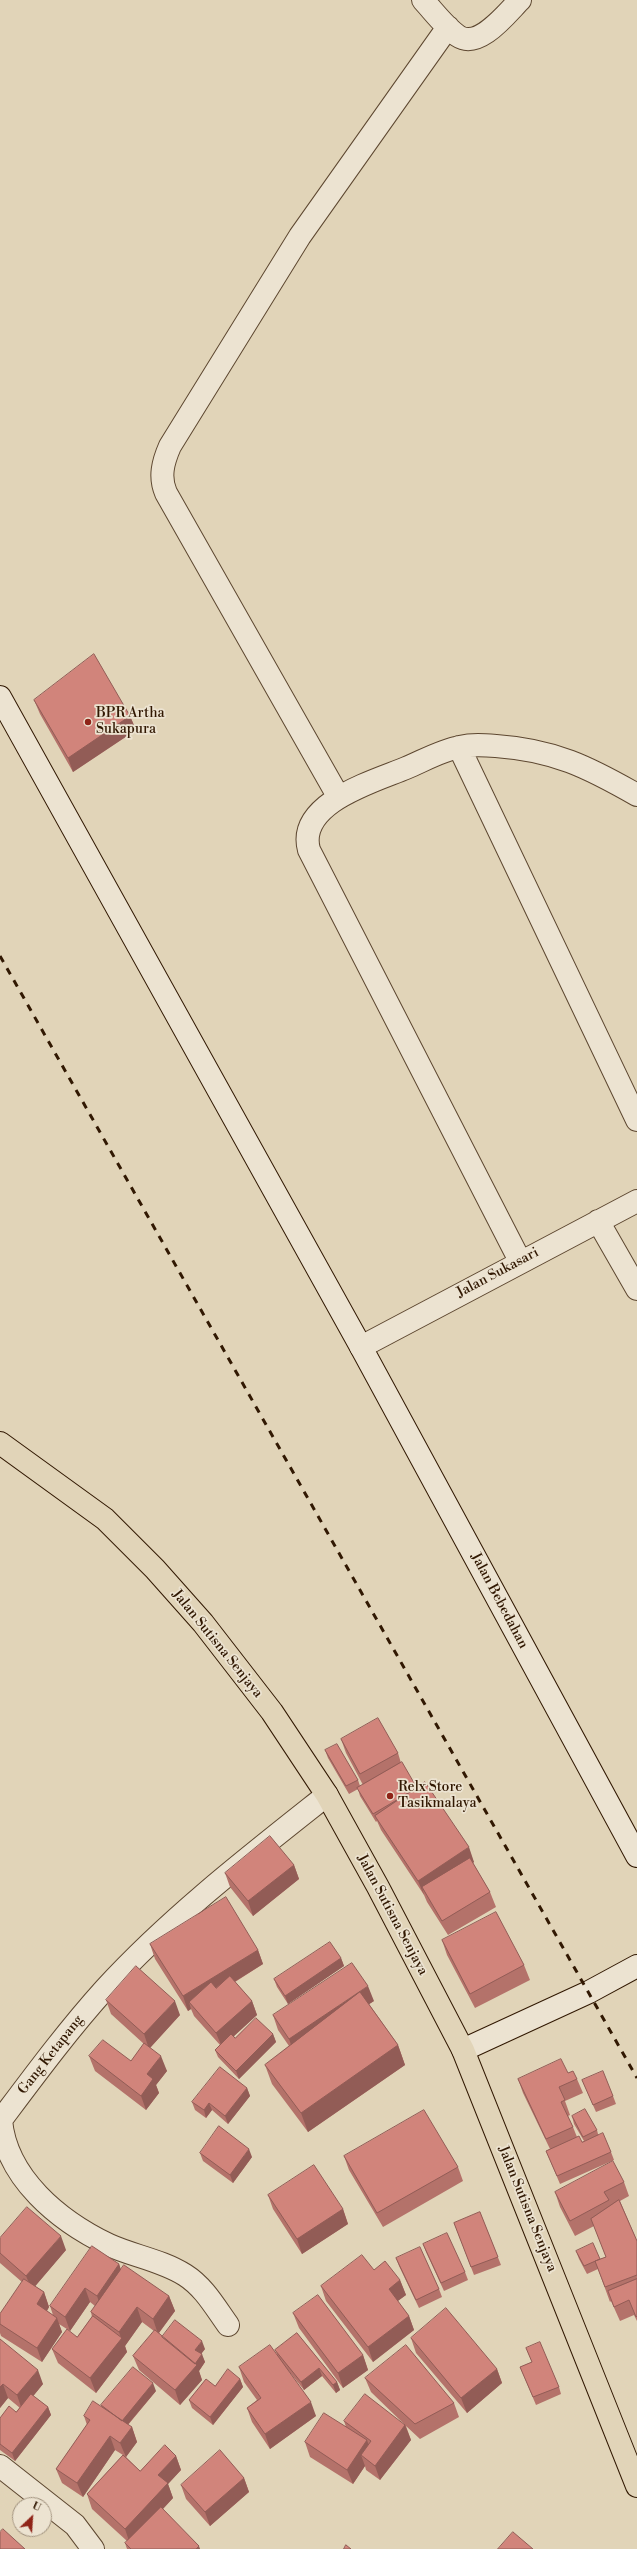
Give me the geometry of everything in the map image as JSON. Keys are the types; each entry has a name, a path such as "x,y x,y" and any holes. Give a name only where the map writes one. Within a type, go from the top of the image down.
{"main road":[{"name":"Jalan Sutisna Senjaya","path":"0,1442 105,1519 155,1569 203,1623 272,1712 327,1795 463,2050 637,2486"}],"street":[{"path":"423,0 448,27 463,38 480,36 490,31 520,0"},
{"path":"338,796 166,494 163,485 163,467 174,439 300,236 448,27"},
{"name":"Jalan Bebedahan","path":"0,697 360,1347 637,1856"},
{"path":"520,1262 309,850 308,831 320,811 338,796 459,747 497,746 549,754 592,770 637,795"},
{"path":"459,747 637,1120"},
{"name":"Jalan Sukasari","path":"360,1347 637,1201"},
{"path":"598,1221 637,1289"},
{"name":"Gang Ketapang","path":"228,2325 203,2290 184,2274 109,2245 67,2219 47,2202 26,2183 16,2169 2,2138 0,2120 74,2026 134,1960 241,1863 327,1795"},
{"path":"463,2050 588,1992 637,1966"},
{"path":"0,2466 74,2525 93,2549"}],"building":[{"name":"BPR Artha Sukapura","path":"94,654 130,716 68,758 34,700"},
{"path":"378,1718 398,1753 360,1774 341,1739"},
{"path":"337,1744 358,1780 346,1786 325,1750"},
{"name":"Relx Store Tasikmalaya","path":"402,1762 417,1788 373,1814 357,1788"},
{"path":"425,1782 469,1847 418,1881 375,1816"},
{"path":"270,1836 294,1865 248,1901 225,1873"},
{"path":"470,1858 490,1892 442,1921 422,1887"},
{"path":"226,1897 258,1950 183,1996 150,1944"},
{"path":"496,1912 524,1965 470,1994 442,1940"},
{"path":"330,1942 341,1958 285,1996 274,1979"},
{"path":"352,1963 368,1986 289,2039 273,2015"},
{"path":"136,1966 175,2001 144,2034 106,2000"},
{"path":"230,1976 252,2001 216,2033 189,2002 211,1982 216,1988"},
{"path":"360,1992 398,2045 301,2113 265,2065"},
{"path":"256,2018 273,2034 236,2071 215,2050 231,2034 235,2038"},
{"path":"103,2040 131,2061 144,2043 161,2056 147,2074 153,2079 141,2096 89,2056"},
{"path":"561,2059 568,2073 573,2071 577,2079 559,2087 565,2100 561,2102 573,2127 546,2139 518,2079"},
{"path":"220,2067 247,2088 225,2116 209,2103 204,2110 192,2102"},
{"path":"603,2071 613,2096 593,2105 582,2080"},
{"path":"585,2109 597,2130 583,2137 572,2116"},
{"path":"424,2110 458,2167 377,2213 344,2156"},
{"path":"219,2126 249,2149 230,2175 200,2153"},
{"path":"603,2133 611,2152 557,2176 546,2151 579,2136 582,2142"},
{"path":"613,2161 624,2182 604,2192 609,2200 570,2221 555,2192"},
{"path":"314,2165 343,2209 297,2239 268,2195"},
{"path":"619,2200 637,2241 637,2275 605,2287 595,2261 606,2257 591,2219"},
{"path":"27,2207 61,2236 26,2276 0,2253 0,2238"},
{"path":"480,2212 498,2257 471,2267 454,2223"},
{"path":"447,2233 465,2272 441,2283 423,2244"},
{"path":"593,2243 600,2259 584,2266 576,2251"},
{"path":"92,2246 119,2264 97,2296 85,2288 65,2317 50,2306"},
{"path":"420,2247 439,2289 416,2300 396,2258"},
{"path":"362,2255 374,2270 385,2261 400,2280 389,2289 409,2316 368,2347 321,2286"},
{"path":"124,2265 169,2296 153,2319 137,2307 119,2332 91,2312"},
{"path":"24,2279 44,2292 37,2304 57,2318 37,2348 0,2324 0,2314"},
{"path":"637,2279 636,2317 629,2300 614,2307 608,2291"},
{"path":"318,2295 363,2355 338,2373 293,2313"},
{"path":"446,2308 497,2369 461,2398 411,2338"},
{"path":"93,2316 122,2338 90,2378 52,2349 67,2329 77,2337"},
{"path":"175,2320 202,2341 195,2350 202,2354 195,2364 162,2337"},
{"path":"155,2330 197,2365 175,2390 133,2356"},
{"path":"297,2333 337,2382 333,2385 319,2368 301,2382 275,2350"},
{"path":"0,2339 38,2370 17,2395 3,2384 0,2387"},
{"path":"540,2342 559,2387 533,2397 520,2367 532,2362 526,2348"},
{"path":"270,2345 311,2402 265,2434 247,2408 261,2398 239,2367"},
{"path":"406,2345 454,2403 415,2424 365,2378"},
{"path":"133,2367 153,2383 122,2421 101,2405"},
{"path":"228,2369 240,2379 210,2417 189,2400 206,2379 215,2386"},
{"path":"31,2394 48,2407 12,2453 0,2444 0,2418 9,2406 16,2412"},
{"path":"365,2394 405,2425 375,2466 361,2455 371,2441 344,2421"},
{"path":"93,2401 132,2427 120,2443 110,2436 77,2483 56,2469 90,2420 84,2416"},
{"path":"324,2413 367,2440 347,2470 305,2442"},
{"path":"165,2445 176,2456 158,2475 168,2483 125,2529 87,2494 123,2455 140,2471"},
{"path":"220,2450 244,2478 205,2512 181,2485"},
{"path":"161,2507 199,2546 196,2549 131,2549 125,2543"},
{"path":"3,2529 25,2549 0,2549 0,2532"},
{"path":"513,2532 533,2549 498,2549"},
{"path":"346,2545 351,2549 344,2549"}],"railway":[{"path":"0,956 637,2078"}],"place":[{"name":"BPR Artha Sukapura","path":"88,722"},
{"name":"Relx Store Tasikmalaya","path":"390,1796"}]}
